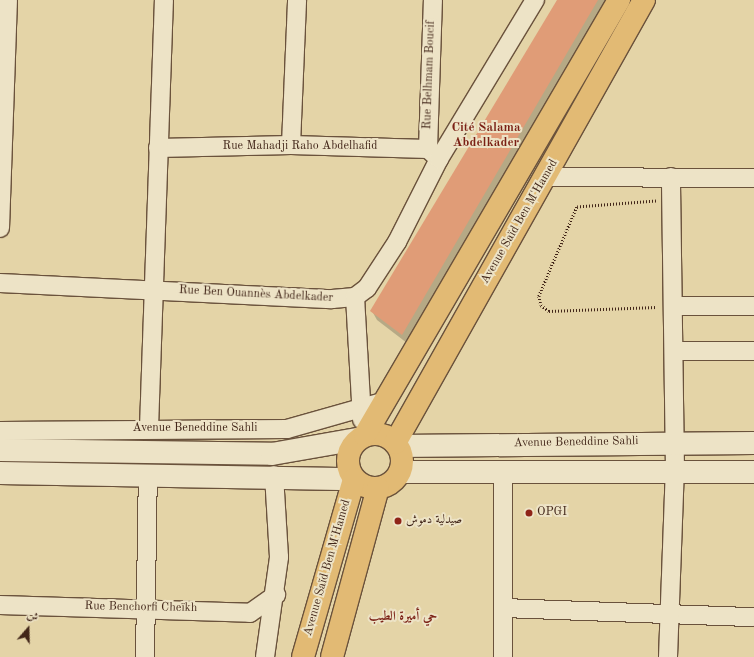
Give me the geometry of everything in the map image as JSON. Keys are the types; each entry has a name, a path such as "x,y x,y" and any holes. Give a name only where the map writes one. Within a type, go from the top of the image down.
{"main road":[{"path":"362,437 383,434 396,444 402,454 400,472 395,480 378,488 361,485 354,479 348,454 362,437 386,401 463,263 620,0"},
{"name":"Avenue Saïd Ben M'Hamed","path":"396,444 644,0"},
{"name":"Avenue Saïd Ben M'Hamed","path":"303,657 354,479"},
{"name":"Avenue Saïd Ben M'Hamed","path":"332,657 378,488"}],"street":[{"path":"0,228 8,0"},
{"path":"149,428 156,290 158,148 164,0"},
{"path":"291,145 297,0"},
{"name":"Rue Belhmam Boucif","path":"433,0 434,154"},
{"path":"362,437 355,297 367,288 397,242 434,154 535,0"},
{"name":"Rue Mahadji Raho Abdelhafid","path":"158,148 291,145 434,154"},
{"path":"546,177 754,178"},
{"path":"668,657 668,614 675,470 673,200 671,177"},
{"name":"Rue Ben Ouannès Abdelkader","path":"0,283 332,299 355,297"},
{"path":"674,306 754,306"},
{"path":"674,351 754,351"},
{"name":"Avenue Beneddine Sahli","path":"0,431 149,428 287,429 328,419 386,401"},
{"path":"328,419 356,430 362,437"},
{"name":"Avenue Beneddine Sahli","path":"0,450 272,454 362,437"},
{"name":"Avenue Beneddine Sahli","path":"396,444 674,441 754,443"},
{"path":"400,472 503,473 675,470 754,472"},
{"path":"0,473 274,475 354,479"},
{"path":"503,473 503,657"},
{"path":"145,657 148,475"},
{"path":"264,657 276,595 279,557 274,475"},
{"name":"Rue Benchorfi Cheïkh","path":"0,605 146,608 250,613 276,595"},
{"path":"503,608 754,617"}],"path":[{"path":"673,200 577,207 539,296 541,305 549,311 674,306"}],"building":[{"path":"557,0 598,0 402,335 370,311"}],"place":[{"name":"OPGI","path":"529,513"},
{"name":"صيدلية دموش","path":"398,521"}],"district":[{"name":"Cité Salama Abdelkader","path":"486,136"},
{"name":"حي أميرة الطيب","path":"403,617"}]}
